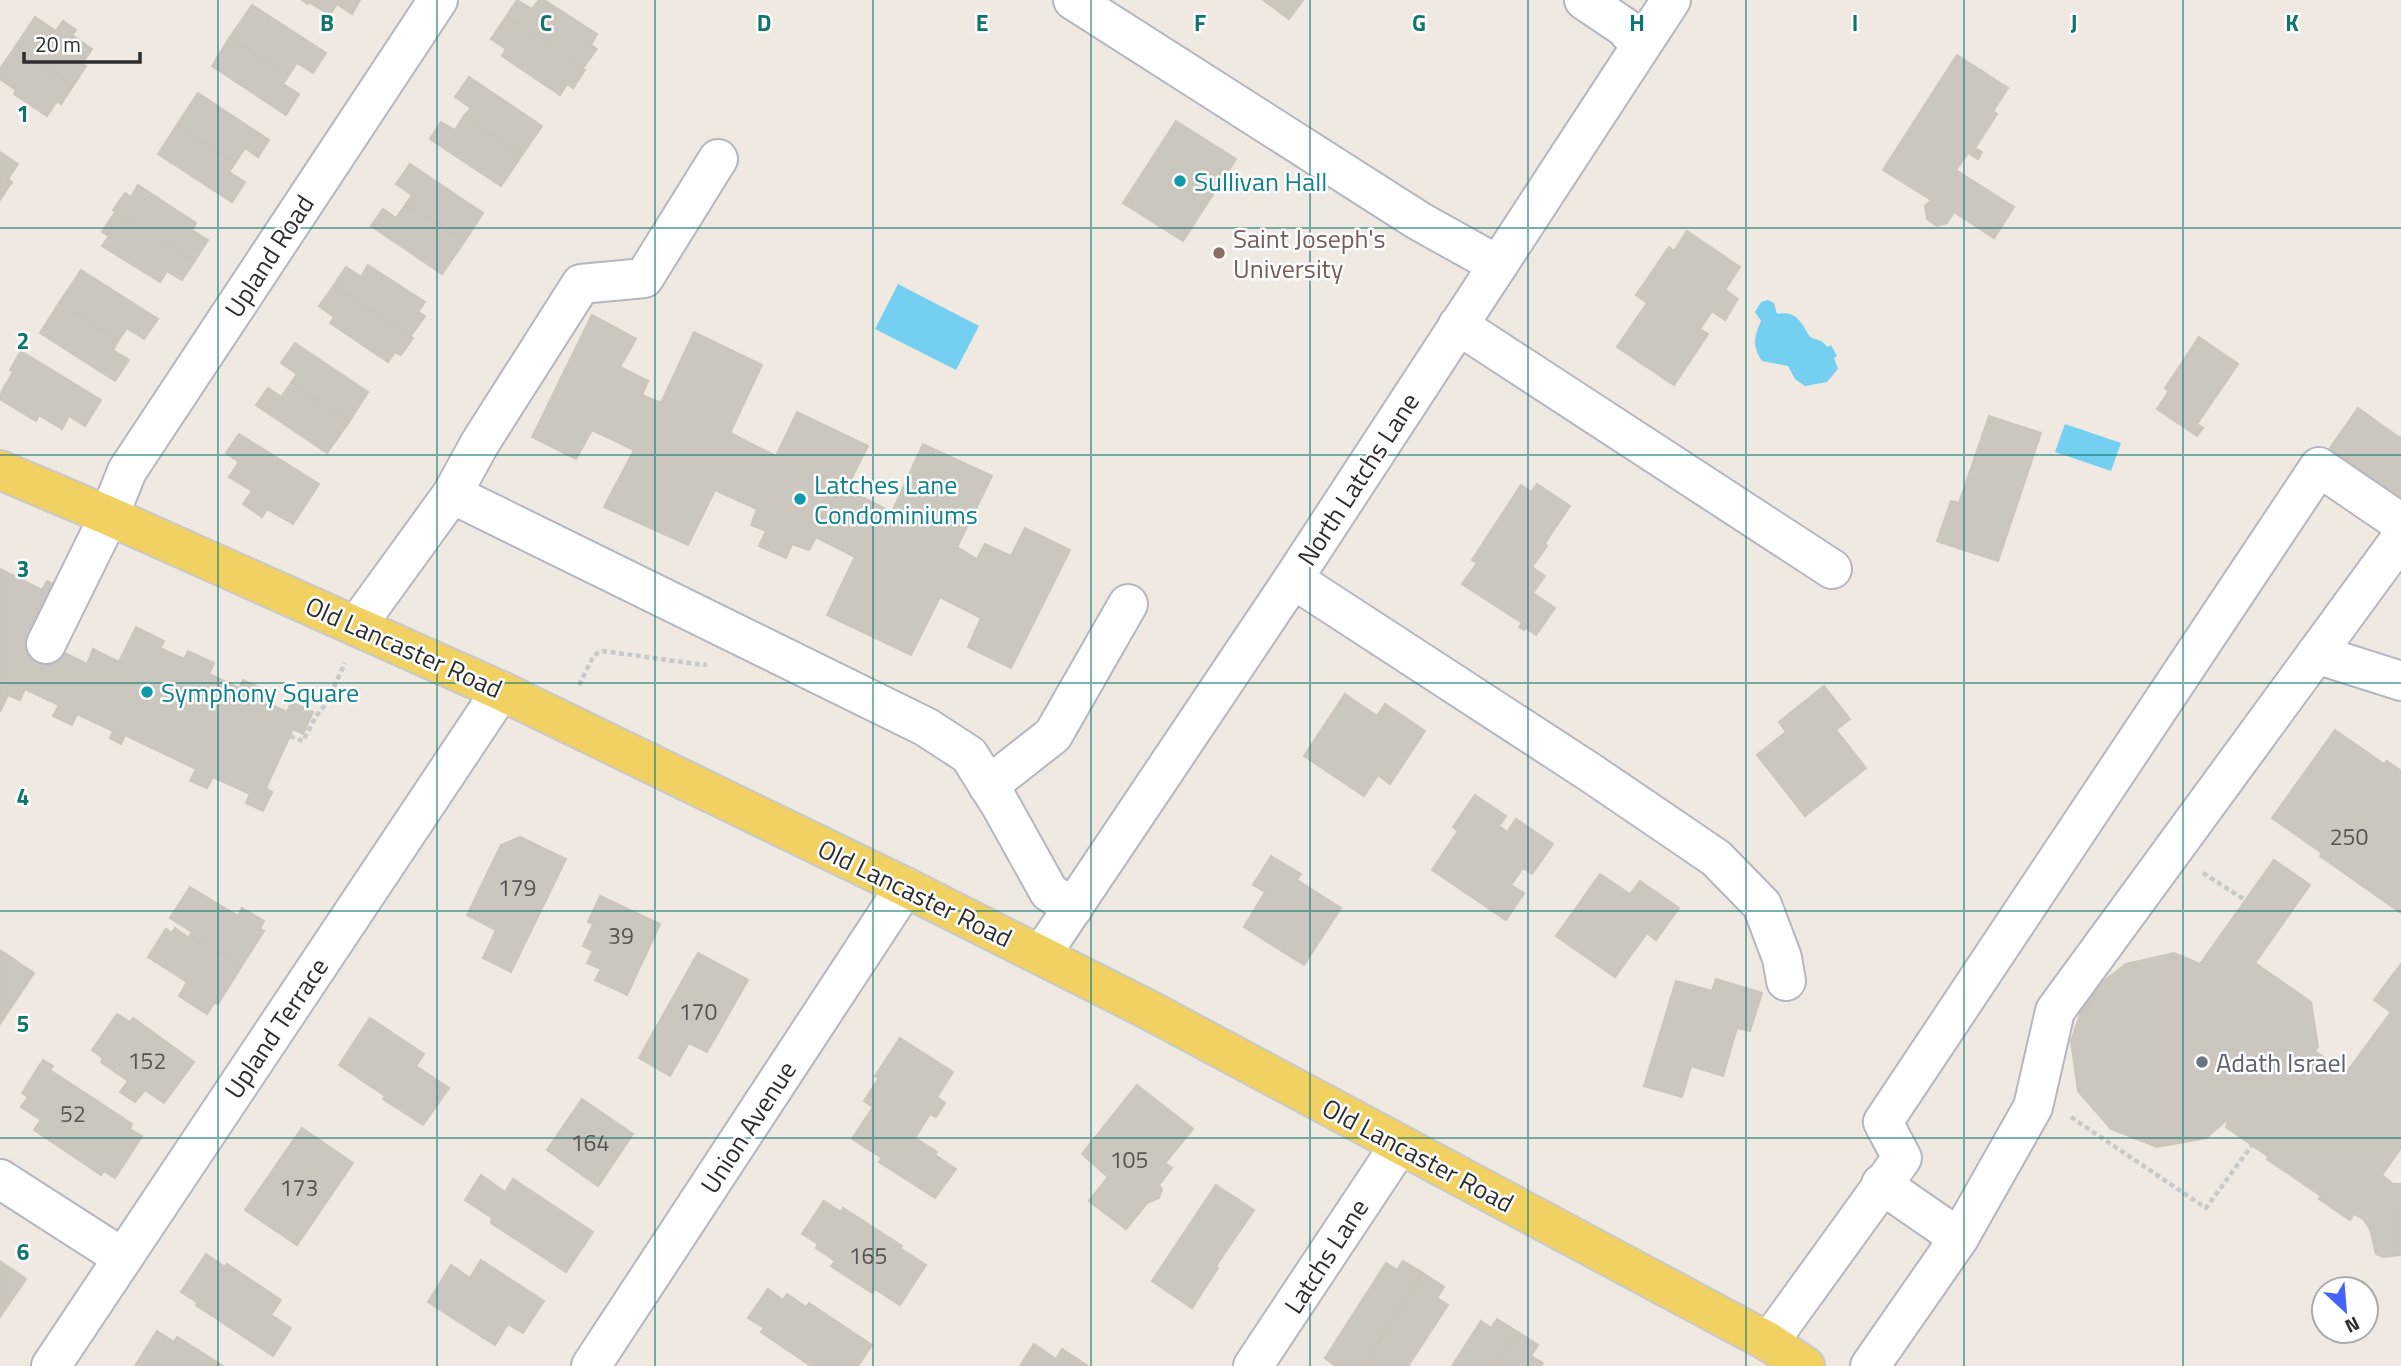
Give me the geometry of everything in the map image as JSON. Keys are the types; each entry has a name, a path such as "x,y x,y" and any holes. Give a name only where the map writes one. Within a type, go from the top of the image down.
{"main road":[{"name":"Old Lancaster Road","path":"0,470 357,625 501,691 905,887 1149,1010 1769,1342 1805,1366"}],"street":[{"name":"Upland Road","path":"46,644 127,471 438,0"},
{"path":"1073,0 1419,222 1498,265"},
{"path":"1584,0 1623,27 1640,45"},
{"name":"North Latchs Lane","path":"1041,955 1293,579 1671,0"},
{"path":"357,625 452,494 480,443 581,284 644,278 718,159"},
{"path":"1458,326 1832,569"},
{"path":"1769,1342 1902,1158 1883,1122 2319,467 2401,523"},
{"path":"452,494 926,727 968,755 1048,892 1073,908"},
{"path":"1870,1366 1959,1238 2033,1107 2055,1011 2401,538"},
{"path":"1293,579 1580,765 1716,858 1762,905 1782,958 1786,981"},
{"path":"988,786 1053,735 1128,604"},
{"path":"2316,654 2401,681"},
{"name":"Upland Terrace","path":"51,1366 501,691"},
{"name":"Union Avenue","path":"591,1366 905,887"},
{"name":"Latchs Lane","path":"1254,1366 1399,1146"},
{"path":"0,1179 123,1258"},
{"path":"1881,1184 1959,1238"}],"path":[{"path":"578,689 594,656 603,651 704,665 718,658 734,633"},
{"path":"290,736 303,741 326,704 346,663"},
{"path":"2195,867 2245,900"},
{"path":"2070,1116 2206,1208 2252,1145"}],"water":[{"path":"898,284 979,326 956,370 875,329"},
{"path":"1768,300 1774,303 1777,314 1793,316 1801,322 1810,337 1828,347 1831,345 1837,356 1834,358 1838,369 1827,382 1805,386 1795,379 1788,366 1762,361 1755,341 1761,321 1755,312 1761,302"},
{"path":"2065,424 2121,443 2111,471 2055,452"}],"building":[{"path":"302,0 360,0 352,14 337,4 330,15"},
{"path":"517,0 532,9 539,0 544,0 597,34 591,45 597,49 582,69 506,17"},
{"path":"1263,0 1303,0 1289,19"},
{"path":"252,5 326,53 313,73 297,63 289,75 230,37"},
{"path":"35,17 56,31 63,21 76,30 72,35 92,49 82,64 86,66 73,86 15,47"},
{"path":"506,17 585,70 573,88 567,84 560,95 502,56 506,49 491,39"},
{"path":"230,37 289,75 283,84 299,94 286,115 212,66"},
{"path":"15,47 73,86 61,104 57,101 47,116 14,94 16,90 0,79 0,69"},
{"path":"1957,55 2008,88 1993,111 1997,114 1975,148 1982,152 1978,159 1968,153 1956,170 2014,207 1994,238 1954,212 1947,223 1937,226 1927,219 1925,206 1931,200 1883,170"},
{"path":"469,77 542,126 522,155 464,116 471,108 455,97"},
{"path":"198,93 269,140 258,157 245,148 235,163 177,125"},
{"path":"464,116 522,155 501,186 430,139 441,122 455,130"},
{"name":"Sullivan Hall","path":"1176,121 1236,159 1183,241 1123,203"},
{"path":"177,125 235,163 229,172 245,182 232,202 158,154"},
{"path":"0,152 18,164 8,179 12,182 0,200"},
{"path":"410,164 483,213 464,242 406,204 412,195 396,184"},
{"path":"138,185 196,223 192,230 208,240 194,262 113,210 125,193 131,197"},
{"path":"406,204 464,242 442,274 371,226 383,209 396,218"},
{"path":"116,211 194,262 182,280 167,271 160,282 102,246 109,236 102,232"},
{"path":"1687,231 1740,267 1725,290 1738,299 1725,320 1712,311 1700,329 1708,334 1674,385 1617,347 1647,303 1636,295 1669,247 1674,251"},
{"path":"368,265 425,302 418,312 425,316 410,337 334,285 346,267 361,277"},
{"path":"81,270 158,319 144,339 127,328 118,341 59,303"},
{"path":"334,285 413,338 401,355 395,352 388,362 330,323 334,317 319,306"},
{"path":"59,303 118,341 113,350 129,360 115,381 40,333"},
{"name":"Latches Lane Condominiums","path":"592,315 636,339 620,367 648,381 642,395 661,403 694,332 762,365 730,433 776,456 797,412 868,446 846,489 892,512 923,444 992,476 957,547 977,559 985,544 1011,556 1025,528 1070,550 1011,668 968,647 981,618 940,597 911,655 827,615 855,557 816,537 809,550 792,544 786,558 759,546 766,531 751,525 757,509 715,490 688,545 604,507 634,450 592,430 576,459 532,437"},
{"path":"2199,337 2238,364 2197,424 2203,428 2197,436 2157,409 2169,391 2165,388"},
{"path":"295,343 368,392 349,422 291,383 297,374 281,363"},
{"path":"21,351 101,400 85,426 69,416 62,429 39,415 36,421 0,399 13,372 10,370"},
{"path":"291,383 349,422 327,453 256,405 268,388 281,397"},
{"path":"2358,408 2400,438 2401,436 2401,506 2326,454"},
{"path":"1989,416 2041,433 1998,561 1937,541 1951,501 1959,503"},
{"path":"239,434 319,484 293,524 267,509 262,517 243,504 252,491 229,477 239,462 226,453"},
{"path":"1537,484 1570,506 1532,567 1545,576 1533,593 1555,608 1536,635 1519,627 1522,623 1462,584 1477,563 1472,560 1521,485 1531,492"},
{"name":"Symphony Square","path":"0,569 42,590 47,581 61,588 36,639 87,664 93,649 119,662 136,627 164,641 160,648 184,659 188,651 214,663 209,674 239,688 243,680 263,689 259,699 287,712 291,702 313,712 303,734 293,729 266,788 272,792 263,811 246,803 250,794 213,777 207,788 190,781 196,769 125,735 121,744 110,738 113,731 77,714 72,725 53,716 59,705 25,689 20,700 8,695 0,712"},
{"path":"1824,686 1850,719 1836,730 1866,768 1805,816 1757,755 1786,732 1779,722"},
{"path":"1345,694 1377,716 1385,704 1425,731 1390,784 1378,775 1364,796 1304,756"},
{"path":"2335,730 2384,764 2387,761 2401,771 2401,913 2320,856 2322,853 2272,818"},
{"path":"1475,795 1506,816 1499,826 1507,832 1516,819 1553,844 1532,874 1523,868 1511,885 1524,893 1506,920 1432,870 1458,831 1453,827"},
{"path":"520,837 566,859 511,972 483,958 496,930 467,915 501,845"},
{"path":"1271,856 1301,874 1297,880 1341,908 1304,965 1244,927 1265,892 1253,885"},
{"name":"Adath Israel","path":"2274,860 2310,885 2255,963 2311,1002 2318,1047 2315,1051 2346,1073 2391,1012 2374,1000 2401,964 2401,1148 2382,1175 2393,1184 2401,1184 2400,1255 2383,1257 2376,1254 2370,1229 2363,1219 2354,1214 2350,1220 2319,1199 2321,1196 2226,1127 2229,1118 2206,1138 2157,1147 2111,1129 2078,1091 2071,1041 2087,994 2126,964 2174,953 2200,964"},
{"path":"1600,874 1630,894 1640,881 1679,908 1656,940 1647,933 1615,977 1556,936"},
{"path":"190,887 238,916 242,908 264,921 260,929 264,931 241,967 190,935 192,932 170,918"},
{"path":"600,896 660,924 627,995 595,980 601,969 587,963 593,951 583,946 593,924 588,922"},
{"path":"175,928 241,967 218,1004 214,1003 207,1014 179,996 187,982 148,957 166,929 172,933"},
{"path":"0,950 34,973 0,1024"},
{"path":"698,953 748,980 707,1052 689,1043 670,1076 639,1058"},
{"path":"1716,979 1762,993 1750,1031 1737,1028 1723,1076 1691,1066 1682,1097 1644,1086 1676,981 1712,991"},
{"path":"117,1014 130,1022 133,1018 194,1062 164,1103 145,1090 135,1102 120,1092 128,1081 101,1062 103,1058 92,1050"},
{"path":"370,1018 424,1054 416,1066 449,1088 423,1125 339,1065"},
{"path":"900,1038 953,1072 937,1097 945,1103 936,1117 930,1114 915,1138 937,1152 935,1155 956,1169 935,1198 879,1162 882,1158 852,1139 873,1107 864,1101 879,1078 875,1076"},
{"path":"43,1060 53,1066 50,1070 132,1124 130,1129 142,1136 115,1178 104,1171 101,1175 34,1130 41,1120 21,1107 28,1097 22,1093"},
{"path":"1137,1085 1193,1129 1165,1163 1172,1168 1159,1185 1162,1189 1159,1198 1147,1203 1126,1229 1089,1201 1108,1177 1082,1154"},
{"path":"582,1099 633,1134 598,1186 547,1150"},
{"path":"302,1128 353,1163 297,1245 245,1210"},
{"path":"481,1175 505,1192 513,1179 593,1232 566,1272 491,1223 492,1218 465,1200"},
{"path":"1216,1185 1254,1210 1216,1266 1218,1268 1192,1308 1152,1281"},
{"path":"824,1201 841,1212 843,1208 926,1265 900,1305 875,1289 872,1293 831,1266 835,1261 816,1248 818,1244 802,1234"},
{"path":"206,1254 225,1267 227,1264 281,1300 271,1315 291,1328 273,1356 196,1305 198,1303 181,1292"},
{"path":"481,1260 544,1301 523,1333 508,1324 495,1345 428,1302 451,1265 470,1278"},
{"path":"0,1261 26,1279 0,1317"},
{"path":"1403,1261 1423,1273 1363,1366 1336,1366 1325,1358 1386,1263 1397,1270"},
{"path":"1423,1273 1444,1287 1437,1298 1448,1305 1408,1366 1363,1366"},
{"path":"768,1289 783,1300 787,1294 806,1307 809,1303 872,1345 858,1366 811,1366 761,1332 764,1328 748,1318"},
{"path":"1497,1319 1518,1332 1495,1366 1452,1366 1481,1321 1491,1328"},
{"path":"157,1331 174,1342 177,1337 223,1366 135,1366"},
{"path":"1518,1332 1538,1345 1531,1356 1543,1363 1541,1366 1495,1366"},
{"path":"1034,1344 1056,1359 1062,1349 1088,1366 1020,1366"}],"place":[{"name":"Sullivan Hall","path":"1180,181"},
{"name":"Saint Joseph's University","path":"1219,253"},
{"name":"Latches Lane Condominiums","path":"800,499"},
{"name":"Symphony Square","path":"147,692"},
{"name":"Adath Israel","path":"2202,1062"}]}
